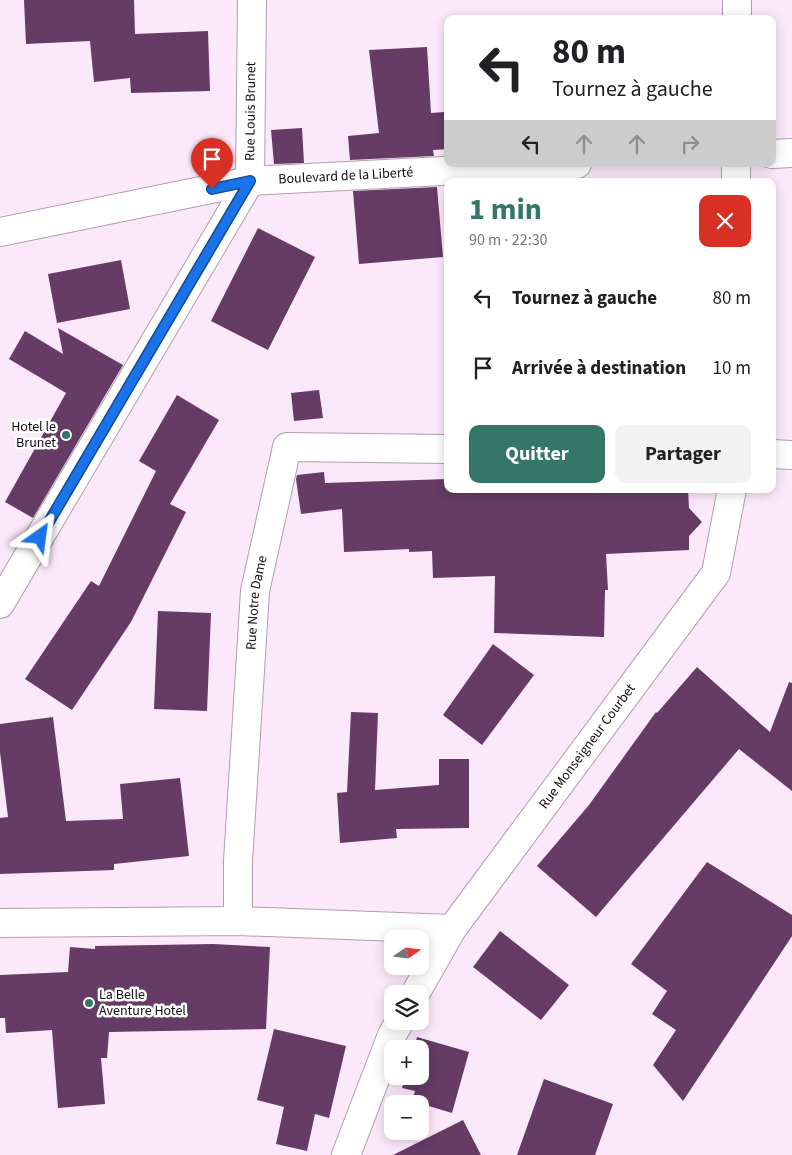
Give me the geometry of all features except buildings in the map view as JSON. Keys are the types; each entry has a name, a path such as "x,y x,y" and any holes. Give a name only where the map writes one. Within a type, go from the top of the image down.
{"street":[{"name":"Rue Louis Brunet","path":"0,604 250,181 252,0"},
{"path":"737,0 737,15"},
{"path":"776,154 792,153"},
{"name":"Boulevard de la Liberté","path":"0,232 250,181 519,167"},
{"name":"Rue Notre Dame","path":"238,921 238,861 255,591 287,447 444,449"},
{"path":"776,454 792,455"},
{"name":"Rue Monseigneur Courbet","path":"421,985 452,929 716,574 731,493"},
{"path":"0,923 238,921 452,929"},
{"path":"346,1155 395,1030"}],"place":[{"name":"Hotel le Brunet","path":"66,435"},
{"name":"La Belle Aventure Hotel","path":"89,1003"}],"route":[{"path":"40,537 250,181 212,189"}]}
